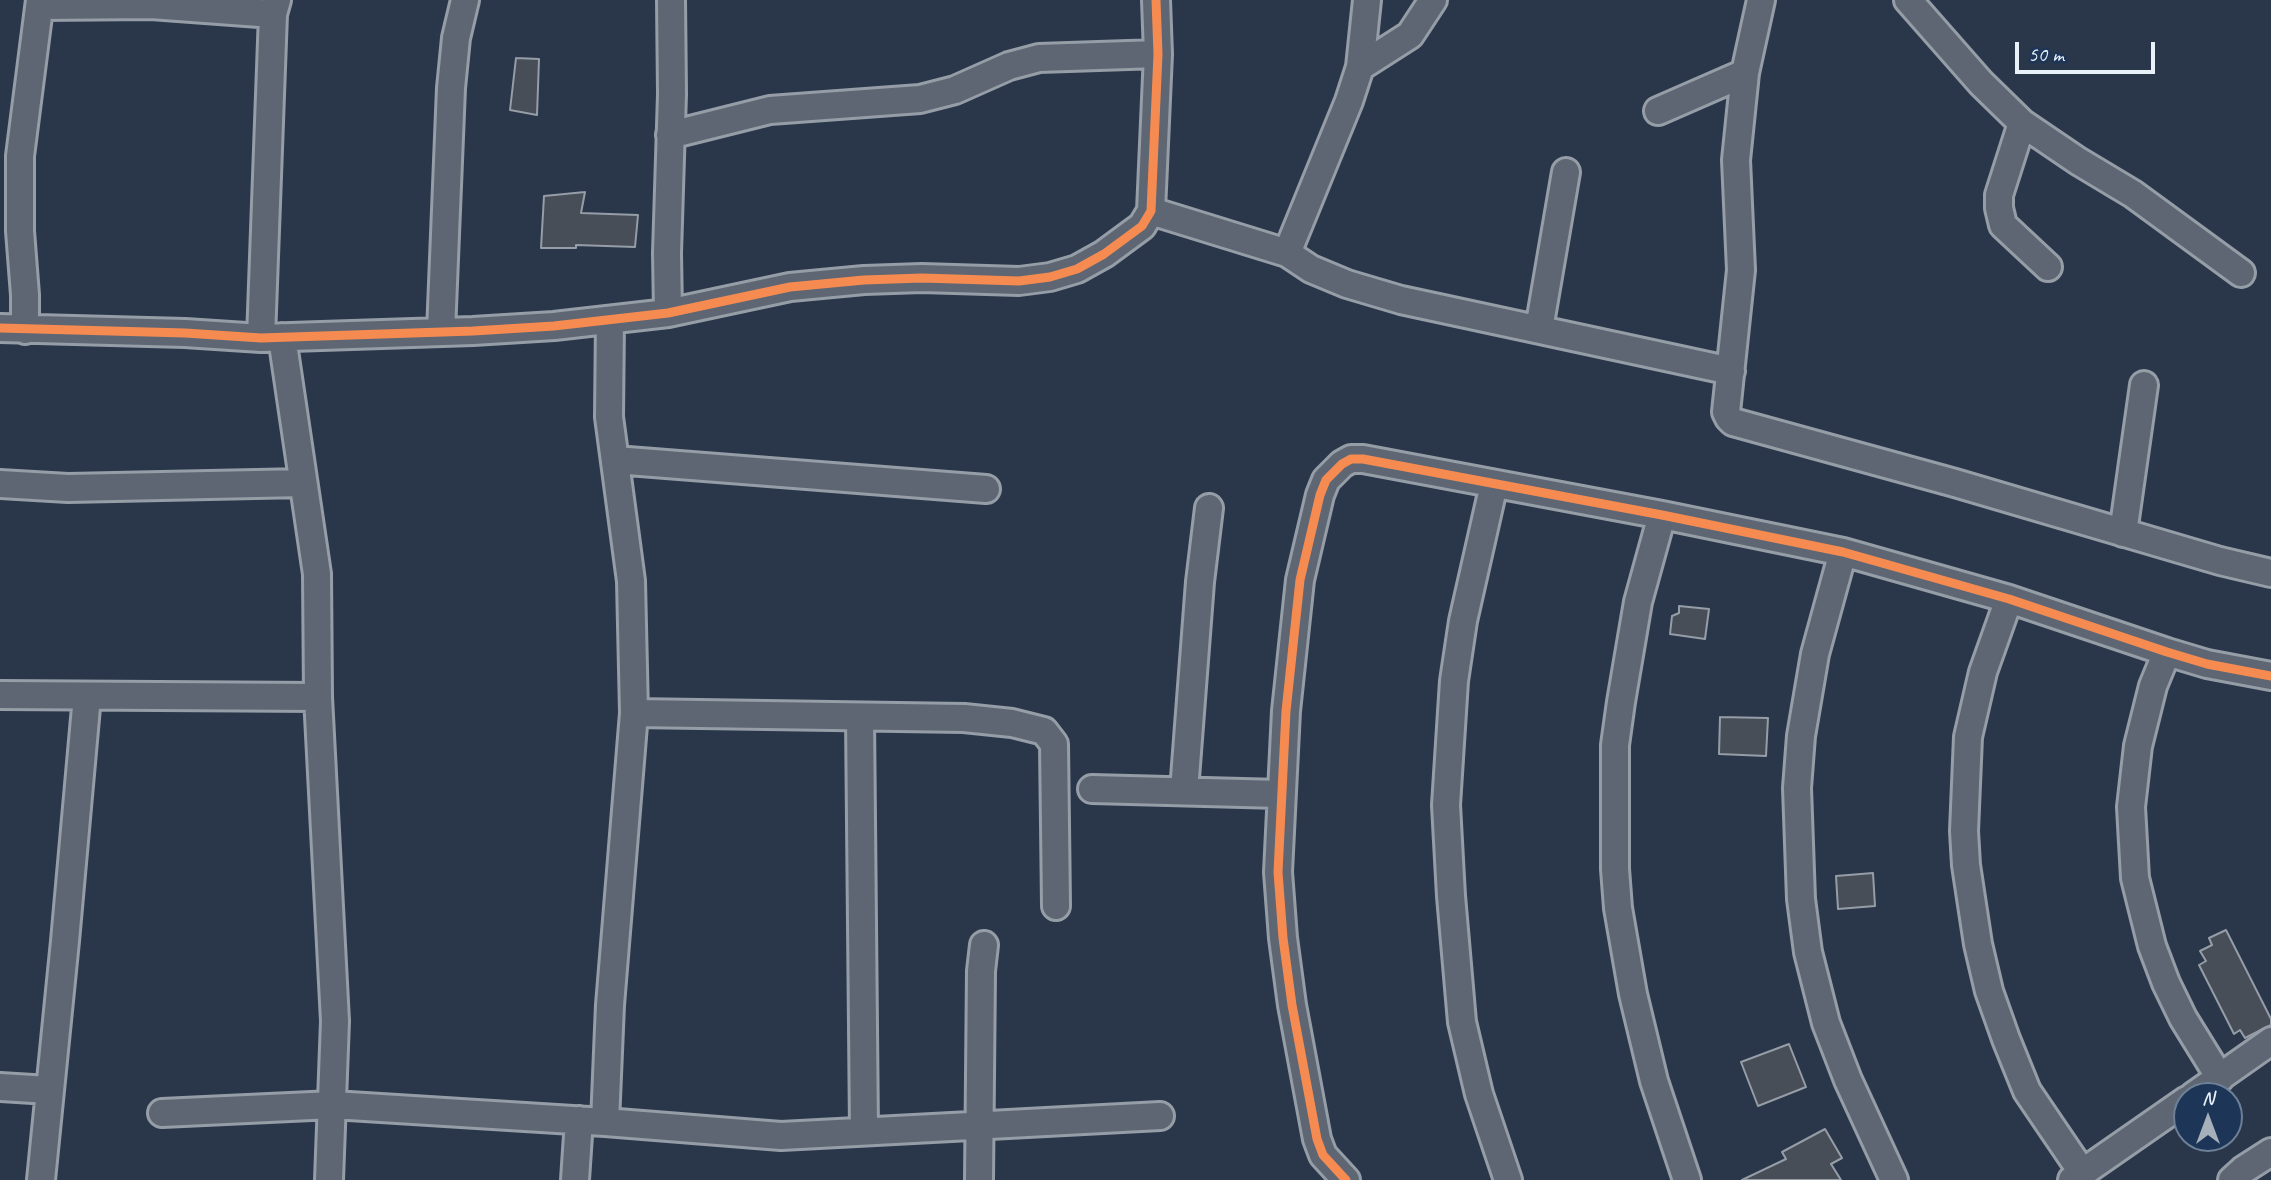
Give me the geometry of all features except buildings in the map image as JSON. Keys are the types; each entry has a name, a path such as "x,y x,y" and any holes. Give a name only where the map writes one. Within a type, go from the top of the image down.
{"street":[{"path":"441,332 451,88 465,0"},
{"path":"668,313 671,0"},
{"path":"329,1180 335,1021 318,697 317,574 303,483 271,337 275,7 40,3 20,156 20,231 26,295 13,329 271,337 554,326 668,313 790,288 864,280 922,278 1019,281 1050,277 1077,269 1104,254 1142,226 1151,211 1158,54 1156,0"},
{"path":"1287,253 1349,101 1360,67 1367,0"},
{"path":"1360,67 1410,35 1433,0"},
{"path":"1761,0 1745,73 1736,160 1741,271 1726,412 1733,422 1955,483 2220,561 2271,573"},
{"path":"1908,0 1981,83 2022,123 2133,194 2241,273"},
{"path":"670,135 770,110 920,99 955,90 1009,66 1039,58 1158,54"},
{"path":"1658,111 1745,73"},
{"path":"2022,123 1998,208 2003,225 2048,267"},
{"path":"1539,329 1566,172"},
{"path":"1151,211 1287,253 1311,269 1401,300 1731,371"},
{"path":"605,1122 610,1005 635,713 631,581 609,417 610,320"},
{"path":"2123,533 2144,385"},
{"path":"1346,1180 1323,1155 1317,1139 1301,1064 1283,938 1278,872 1286,711 1300,580 1326,480 1351,459 1363,459 1662,515 1843,552 2009,598 2207,664 2271,676"},
{"path":"615,460 986,489"},
{"path":"0,484 68,488 303,483"},
{"path":"1494,484 1463,621 1453,693 1446,805 1462,1022 1479,1094 1508,1180"},
{"path":"1184,791 1200,582 1209,508"},
{"path":"1662,515 1638,602 1620,702 1615,745 1615,869 1618,908 1633,994 1654,1081 1687,1180"},
{"path":"1843,552 1815,654 1801,736 1797,788 1801,900 1808,952 1826,1023 1847,1080 1895,1180"},
{"path":"2009,598 1983,672 1968,737 1964,831 1966,865 1978,944 1989,991 2027,1091 2077,1176 2173,1110"},
{"path":"2167,652 2153,686 2138,746 2131,807 2135,878 2152,946 2166,983 2183,1018 2220,1078"},
{"path":"0,695 318,697"},
{"path":"40,1180 87,696"},
{"path":"635,713 976,719 1012,723 1044,731 1054,744 1056,906"},
{"path":"860,716 864,1131"},
{"path":"1091,789 1280,794"},
{"path":"979,1180 981,971 984,945"},
{"path":"2214,1082 2271,1041"},
{"path":"0,1087 49,1090"},
{"path":"162,1113 333,1105 780,1136 1160,1115"},
{"path":"575,1180 579,1121"},
{"path":"2232,1180 2271,1152"}],"cycle path":[{"path":"0,328 261,338 473,331 554,326 668,313 790,287 864,280 922,278 1019,281 1050,277 1077,269 1104,254 1142,226 1151,211 1158,54 1156,0"},
{"path":"1346,1180 1323,1155 1317,1139 1292,1005 1278,872 1286,711 1300,580 1326,480 1351,459 1363,459 1662,515 1843,552 2009,599 2207,664 2271,676"}]}
